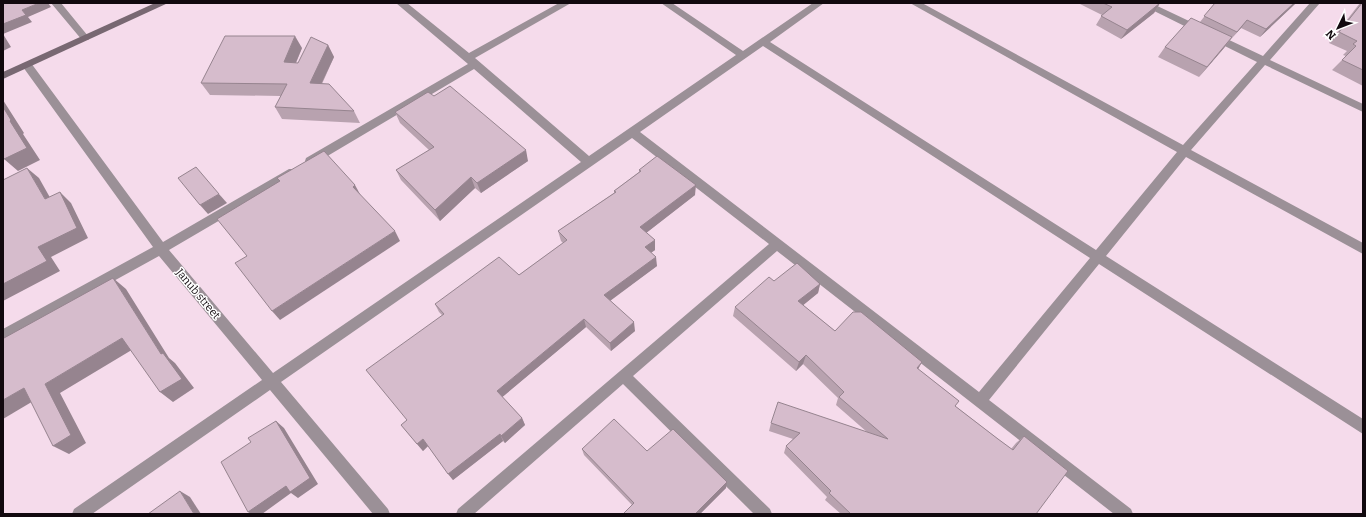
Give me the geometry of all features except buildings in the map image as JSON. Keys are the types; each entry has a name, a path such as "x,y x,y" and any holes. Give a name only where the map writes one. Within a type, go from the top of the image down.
{"street":[{"path":"56,3 85,38"},
{"path":"3,76 164,3"},
{"path":"400,3 471,61 588,162"},
{"path":"3,336 161,249 566,3"},
{"path":"666,3 743,55"},
{"path":"79,514 819,3"},
{"path":"915,3 1363,249"},
{"path":"1143,3 1363,108"},
{"path":"980,401 1184,151 1315,3"},
{"path":"763,42 1363,427"},
{"name":"Janub street","path":"26,65 161,249 383,514"},
{"path":"632,132 1126,514"},
{"path":"464,514 778,244"},
{"path":"624,376 765,514"}]}
